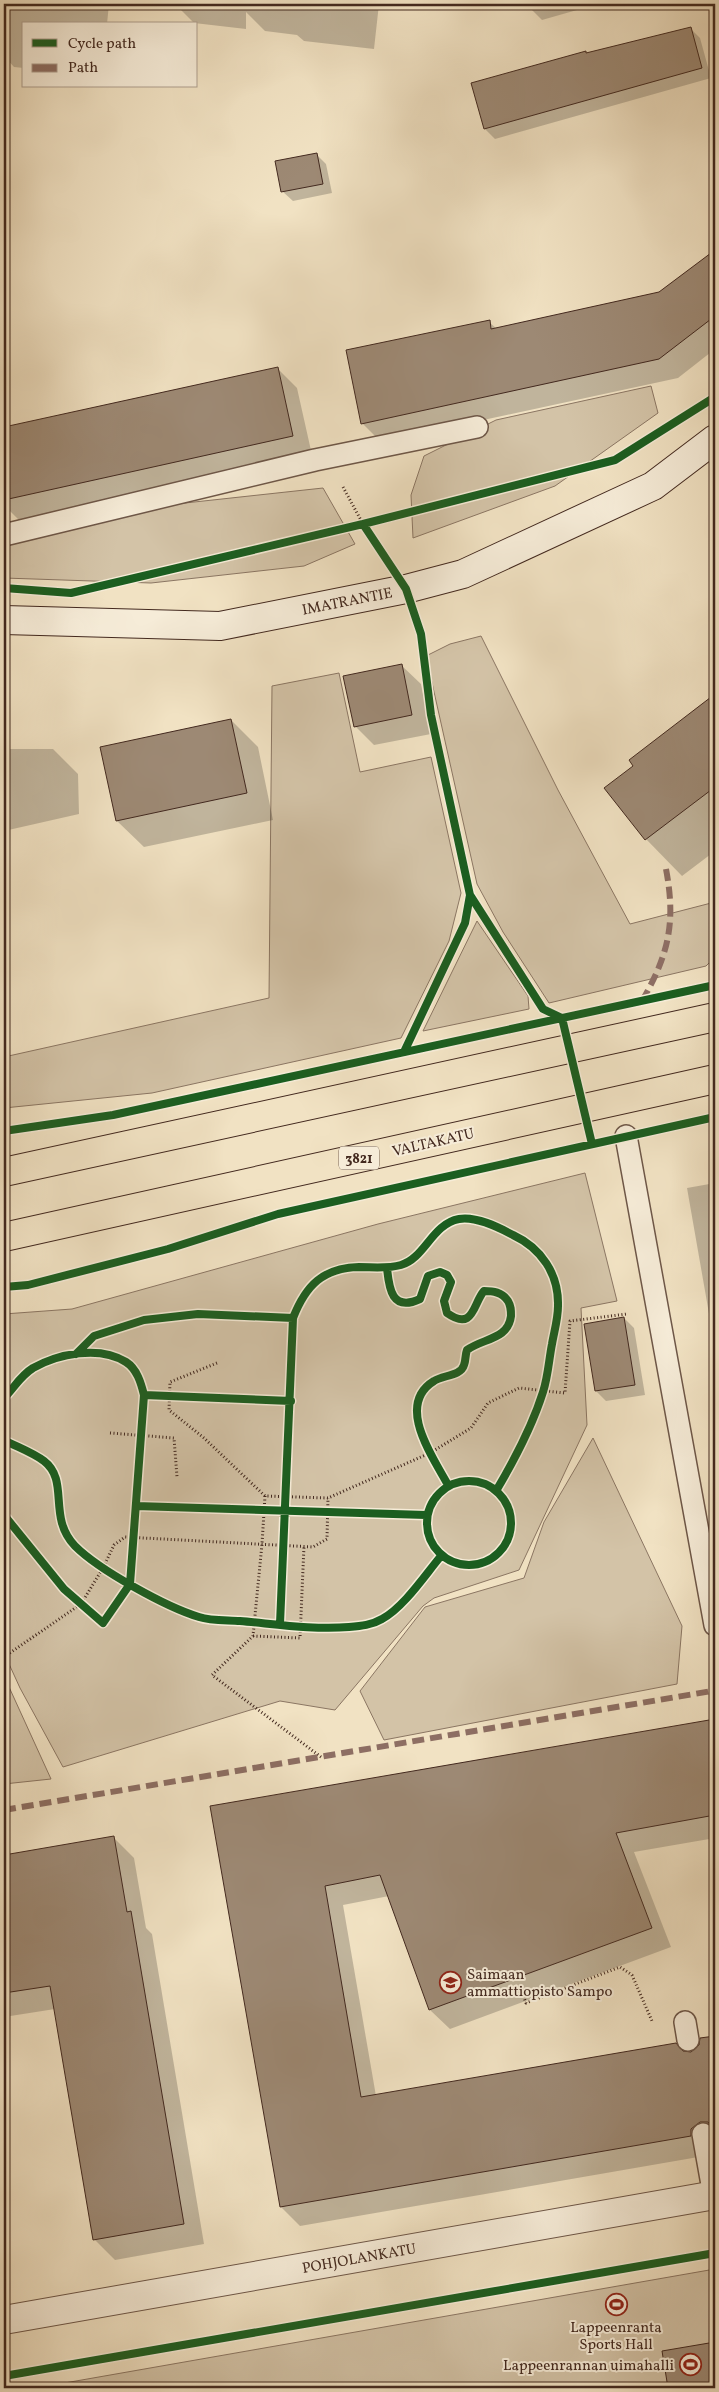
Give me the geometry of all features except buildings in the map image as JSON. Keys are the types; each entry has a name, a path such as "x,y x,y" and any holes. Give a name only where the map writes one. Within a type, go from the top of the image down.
{"main road":[{"path":"4,1172 715,1017"},
{"name":"VALTAKATU","path":"4,1237 715,1080"}],"street":[{"name":"IMATRANTIE","path":"4,620 220,626 406,589 463,574 653,486 715,439"},
{"name":"POHJOLANKATU","path":"4,2320 715,2196"}],"lane":[{"path":"4,534 305,462 477,427"},
{"path":"626,1136 715,1625"},
{"path":"703,2134 715,2196"}],"path":[{"path":"353,526 372,522"},
{"path":"362,524 368,532"},
{"path":"217,1363 170,1382 164,1397 168,1410 204,1438 265,1496 286,1500 328,1498 471,1428 488,1404 519,1388 566,1392 570,1321 632,1313"},
{"path":"541,1399 546,1381"},
{"path":"164,1397 178,1398"},
{"path":"140,1444 141,1425"},
{"path":"110,1433 174,1438 177,1477"},
{"path":"429,1449 435,1461"},
{"path":"286,1500 287,1487"},
{"path":"265,1496 268,1511 262,1544 260,1623 253,1636 212,1675 321,1757"},
{"path":"4,1657 78,1601 103,1568 114,1545 125,1537 134,1534 313,1547 327,1539 324,1512 328,1498"},
{"path":"255,1510 268,1511"},
{"path":"324,1512 338,1513"},
{"path":"132,1547 134,1534"},
{"path":"284,1537 284,1555"},
{"path":"253,1636 300,1638 304,1546"},
{"path":"78,1601 88,1610"},
{"path":"246,1622 260,1623"},
{"path":"290,1624 309,1626"},
{"path":"520,1986 526,2003 620,1967 632,1975 651,2021 658,2025 686,2031"}],"shaded area":[{"path":"651,386 658,413 555,486 413,538 411,495 424,456 496,420"},
{"path":"323,488 355,544 304,566 151,583 4,578 4,546 28,536 176,504"},
{"path":"481,636 558,790 630,924 715,902 715,957 706,966 549,1003 503,932 477,884 426,656 450,644"},
{"path":"339,673 360,772 431,757 461,893 449,941 401,1038 152,1093 4,1108 4,1057 269,998 272,686"},
{"path":"477,921 528,996 529,1009 423,1031"},
{"path":"585,1173 617,1301 581,1308 587,1425 519,1570 434,1598 423,1606 335,1710 280,1701 63,1767 20,1688 4,1653 4,1314 72,1309 378,1224"},
{"path":"593,1438 682,1626 677,1684 384,1740 360,1691 425,1607 524,1578 544,1522"},
{"path":"4,1676 51,1779 4,1784"},
{"name":"Lappeenranta Sports Hall","path":"715,2269 715,2388 36,2388"}],"marked path":[{"path":"642,1001 659,968 668,937 670,905 666,869"},
{"path":"4,1810 712,1691 715,1677"}],"cycle path":[{"path":"4,588 71,593 363,524 615,460 715,397"},
{"path":"363,524 406,589 421,634 431,715 470,895 465,923 404,1052"},
{"path":"470,895 543,1009 562,1018 592,1144"},
{"path":"4,1131 113,1115 715,985"},
{"path":"4,1287 28,1285 168,1249 278,1214 715,1117"},
{"path":"280,1624 293,1318 298,1306 317,1280 326,1275 346,1268 401,1265 416,1256 442,1227 450,1222 466,1218 487,1223 501,1229 523,1240 532,1247 552,1273 558,1294 557,1321 543,1392 523,1443 496,1491"},
{"path":"387,1268 391,1290 394,1296 403,1303 420,1299 428,1276 440,1272 447,1275 451,1282 444,1301 447,1313 456,1318 468,1318 484,1291 500,1294 506,1298 510,1306 511,1316 505,1330 494,1338 467,1350 462,1369 434,1381 423,1391 418,1403 417,1417 421,1432 448,1485"},
{"path":"76,1354 94,1336 144,1320 198,1314 293,1318"},
{"path":"4,1398 21,1378 33,1368 66,1355 91,1353 115,1357 130,1365 138,1377 144,1395 291,1401"},
{"path":"4,1515 64,1589 103,1623 130,1584 144,1395"},
{"path":"4,1440 44,1461 52,1469 58,1489 62,1523 67,1535 86,1556 134,1587 169,1605 204,1618 322,1628 370,1624 382,1619 398,1607 441,1556"},
{"path":"461,1481 477,1481 493,1488 504,1499 511,1515 511,1523 508,1539 499,1553 493,1558 477,1565 461,1565 445,1558 434,1547 427,1531 427,1515 434,1499 445,1488 461,1481"},
{"path":"136,1506 426,1515"},
{"path":"4,2376 715,2253"}],"place":[{"name":"Saimaan ammattiopisto Sampo","path":"451,1983"},
{"name":"Lappeenranta Sports Hall","path":"616,2304"},
{"name":"Lappeenrannan uimahalli","path":"690,2365"}]}
